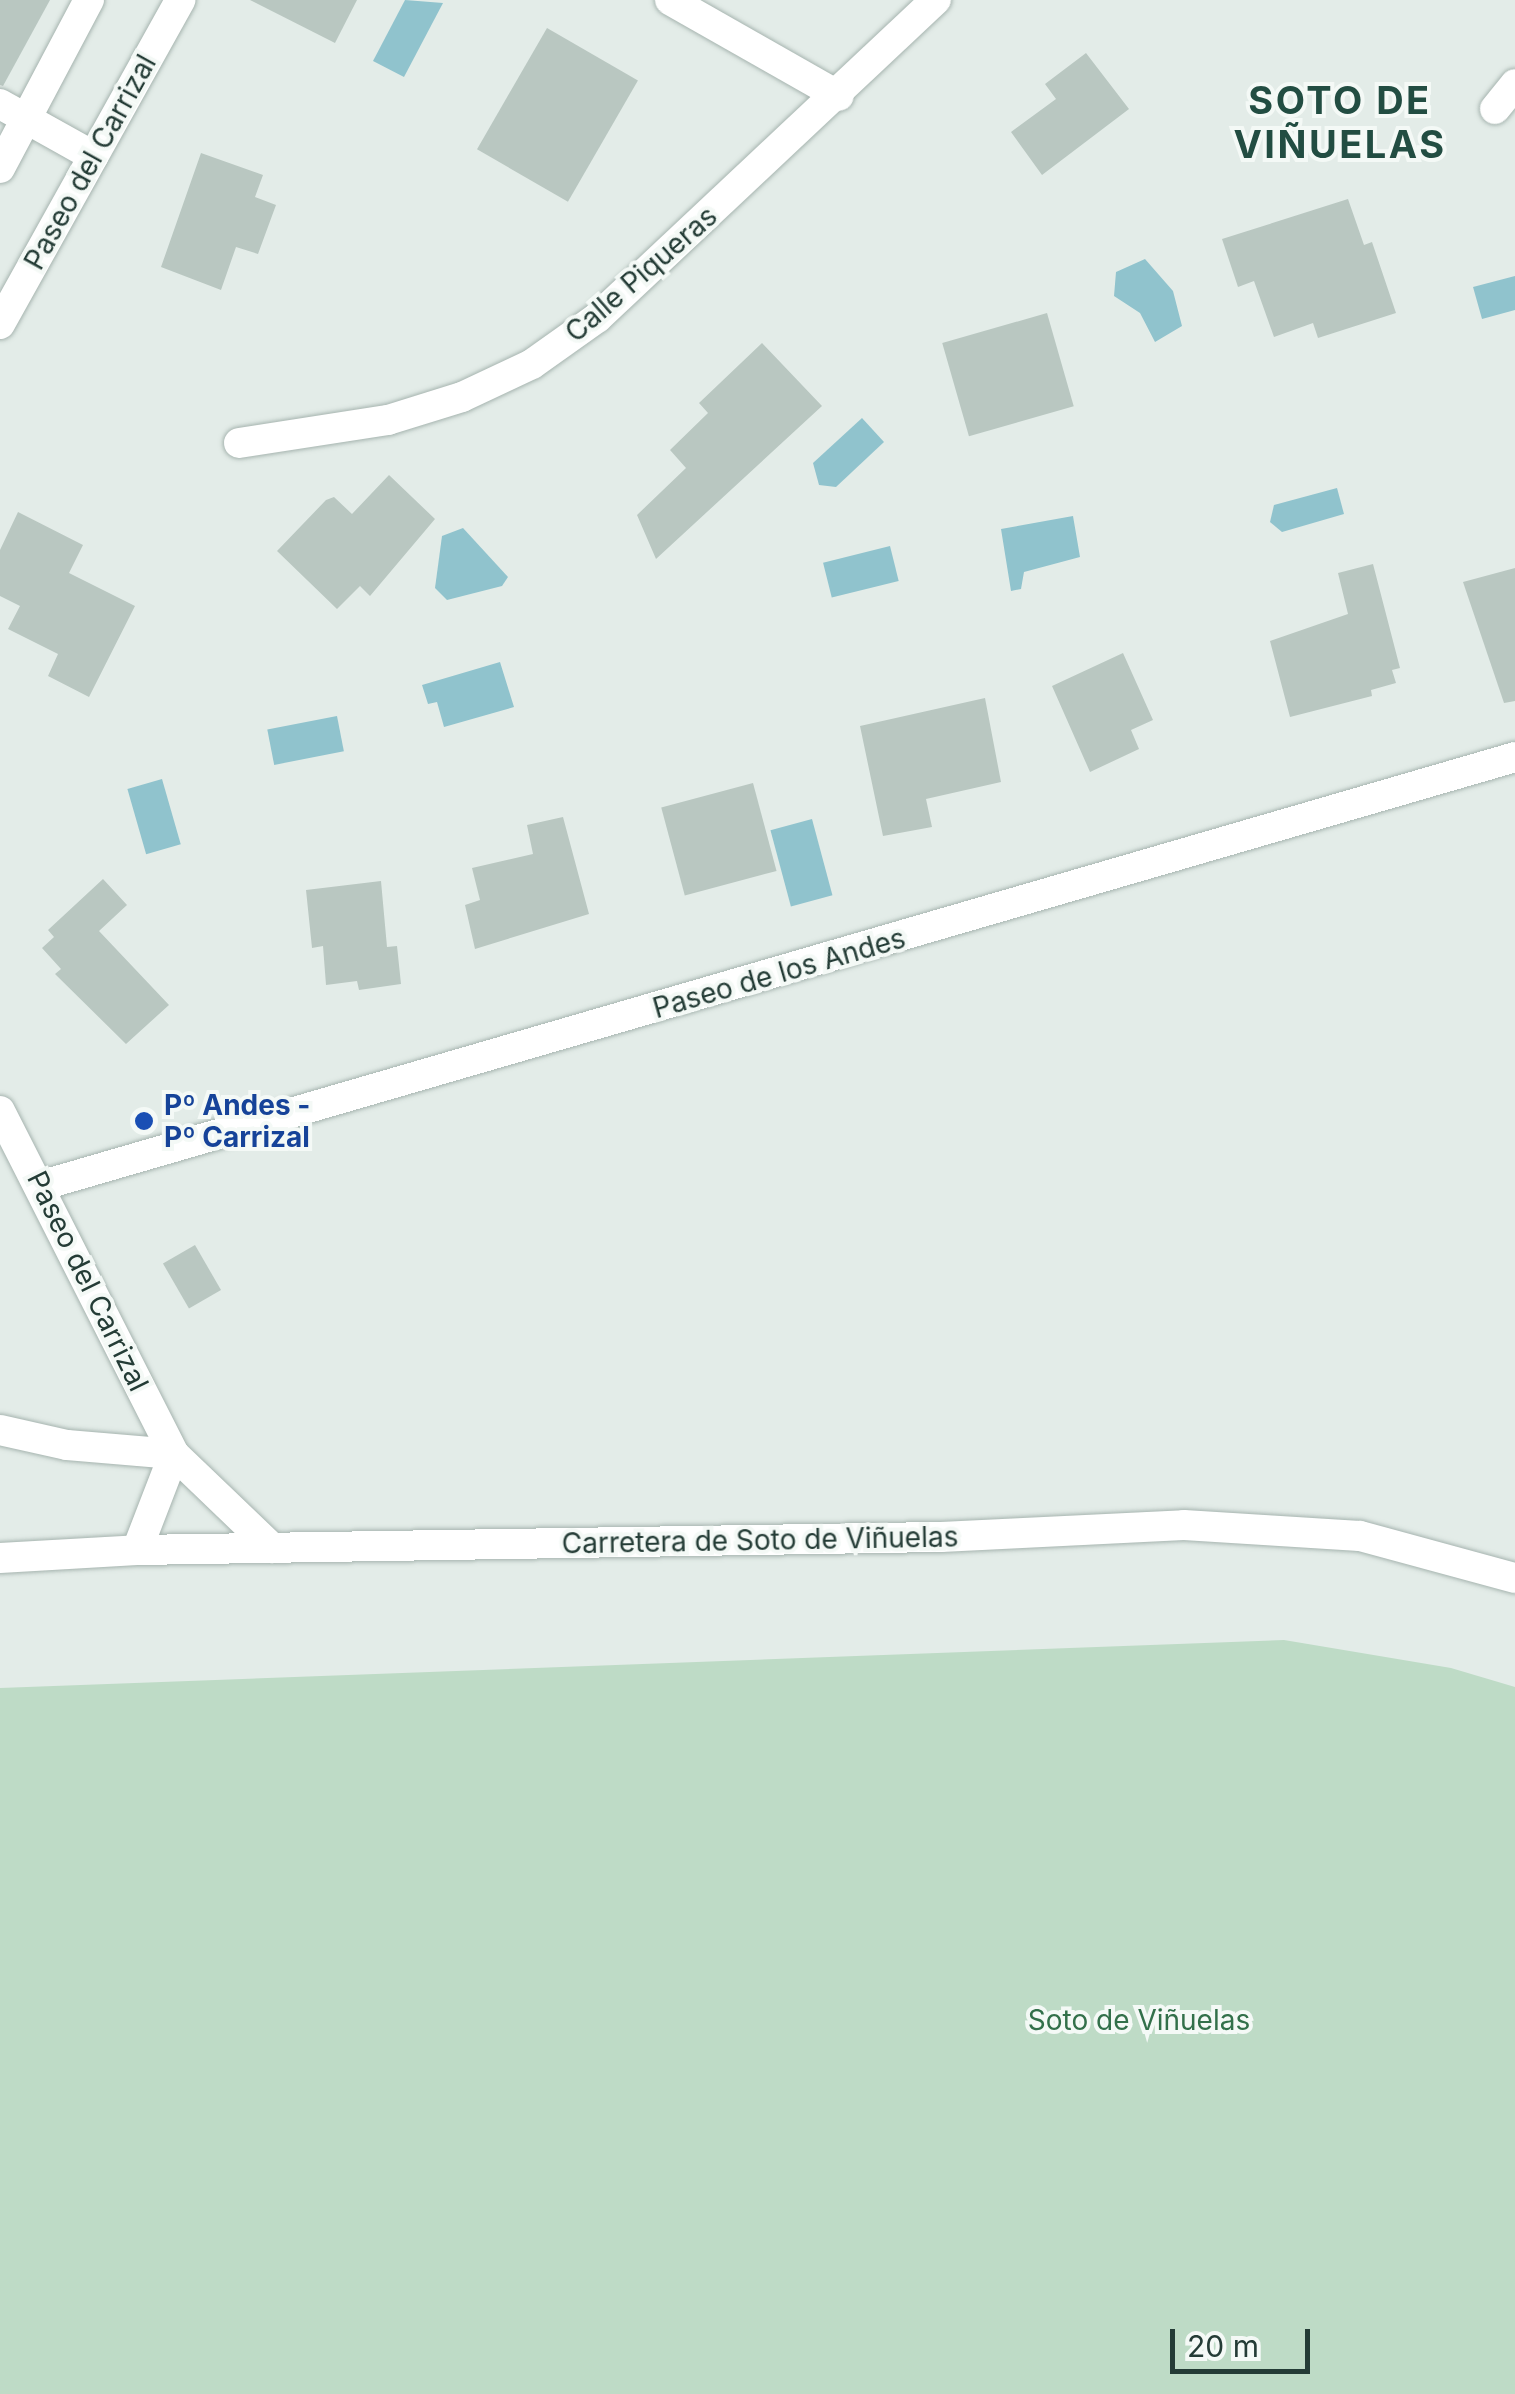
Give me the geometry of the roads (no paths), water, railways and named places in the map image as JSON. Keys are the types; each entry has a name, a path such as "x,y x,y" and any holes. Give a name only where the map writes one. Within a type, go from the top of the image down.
{"street":[{"path":"0,168 13,111 89,0"},
{"name":"Paseo del Carrizal","path":"0,324 180,0"},
{"path":"670,0 839,96"},
{"name":"Calle Piqueras","path":"239,442 388,420 462,397 532,364 597,318 839,96 936,0"},
{"path":"1495,109 1515,84"},
{"path":"13,111 93,156"},
{"name":"Paseo de los Andes","path":"43,1185 1515,757"},
{"name":"Paseo del Carrizal","path":"0,1110 43,1185 174,1454 272,1548"},
{"path":"0,1430 66,1445 174,1454 137,1550"},
{"name":"Carretera de Soto de Viñuelas","path":"0,1558 137,1550 941,1538 1184,1525 1360,1536 1515,1578"}],"water":[{"path":"405,0 443,3 404,77 373,61"},
{"path":"1145,259 1173,291 1182,326 1155,342 1140,313 1114,296 1116,272"},
{"path":"1515,276 1515,310 1482,319 1473,287"},
{"path":"862,418 884,442 836,487 819,485 813,463"},
{"path":"1337,488 1344,514 1282,532 1270,522 1274,505"},
{"path":"1073,516 1080,557 1024,572 1021,589 1011,591 1001,529"},
{"path":"463,528 508,577 502,586 447,600 435,588 442,536"},
{"path":"890,546 899,581 832,598 823,563"},
{"path":"500,662 514,707 444,727 437,702 428,704 422,685"},
{"path":"337,716 344,751 274,765 267,730"},
{"path":"162,779 181,844 146,854 127,789"},
{"path":"812,819 832,895 791,906 770,830"}],"place":[{"name":"Pº Andes - Pº Carrizal","path":"144,1121"}],"district":[{"name":"SOTO DE VIÑUELAS","path":"1340,123"}],"park label":[{"name":"Soto de Viñuelas","path":"1139,2020"}]}
